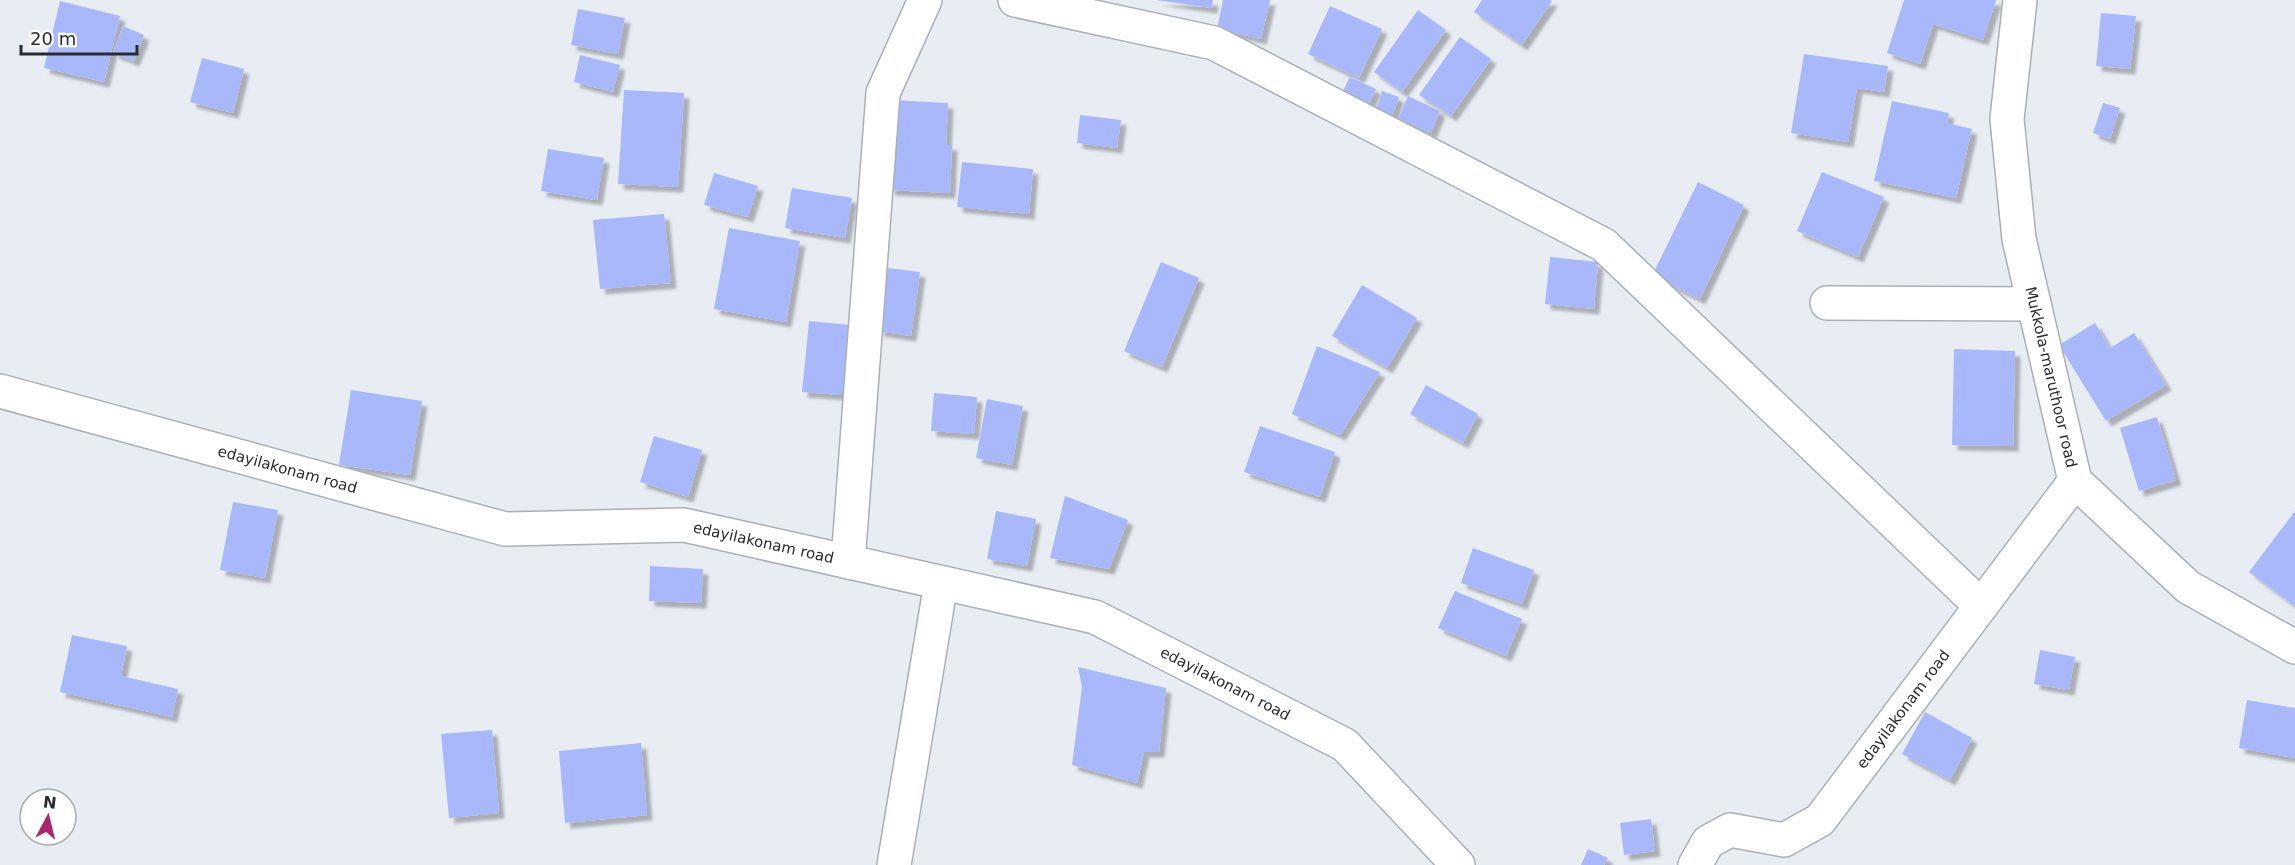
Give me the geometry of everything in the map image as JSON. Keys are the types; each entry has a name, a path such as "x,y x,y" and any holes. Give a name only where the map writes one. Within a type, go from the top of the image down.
{"street":[{"path":"848,562 883,93 925,0"},
{"path":"1015,0 1214,42 1604,244 1981,606"},
{"name":"Mukkola-maruthoor road","path":"2020,0 2007,119 2019,239 2075,481 2188,587 2295,647"},
{"path":"1827,303 2034,304"},
{"name":"edayilakonam road","path":"0,391 505,529 684,525 1095,617 1344,745 1458,865"},
{"name":"edayilakonam road","path":"1695,865 1708,843 1730,830 1784,840 1820,820 2075,481"},
{"path":"894,865 941,583"}],"building":[{"path":"1156,0 1213,0 1212,8"},
{"path":"1223,0 1270,0 1261,39 1217,29"},
{"path":"1482,0 1552,1 1522,45 1474,12"},
{"path":"1904,0 1996,0 1983,40 1933,24 1920,64 1887,53"},
{"path":"60,1 120,16 104,82 44,68"},
{"path":"1330,6 1382,29 1359,78 1308,54"},
{"path":"578,9 625,18 618,54 571,45"},
{"path":"1418,10 1446,30 1402,92 1374,72"},
{"path":"2101,13 2136,16 2130,69 2096,66"},
{"path":"123,26 144,35 134,61 113,53"},
{"path":"1460,37 1491,59 1451,116 1419,95"},
{"path":"1804,54 1888,66 1884,92 1857,88 1848,142 1791,133"},
{"path":"580,55 620,65 613,92 574,82"},
{"path":"202,58 244,69 233,113 190,102"},
{"path":"1350,77 1376,89 1364,115 1337,103"},
{"path":"624,90 684,93 678,187 618,184"},
{"path":"1382,91 1399,97 1390,122 1374,117"},
{"path":"1408,96 1440,111 1431,133 1398,119"},
{"path":"893,100 948,103 946,145 952,145 950,193 889,190"},
{"path":"1892,101 1949,113 1947,123 1972,129 1956,198 1874,181"},
{"path":"2103,103 2120,108 2110,139 2093,133"},
{"path":"1080,115 1121,120 1117,148 1077,143"},
{"path":"548,149 604,158 597,200 541,191"},
{"path":"962,162 1033,169 1029,214 957,207"},
{"path":"1822,172 1884,197 1858,257 1797,231"},
{"path":"714,173 758,186 748,217 704,205"},
{"path":"1698,182 1744,205 1700,299 1652,276"},
{"path":"792,188 852,198 845,238 785,228"},
{"path":"664,214 671,283 600,289 593,220"},
{"path":"729,228 800,241 786,322 714,309"},
{"path":"1550,257 1598,262 1594,309 1545,304"},
{"path":"1161,262 1199,278 1162,367 1124,351"},
{"path":"888,268 920,272 911,336 878,331"},
{"path":"1362,285 1417,318 1387,368 1332,336"},
{"path":"809,321 850,325 843,395 802,392"},
{"path":"2095,323 2110,348 2134,333 2166,385 2106,421 2059,345"},
{"path":"1317,346 1380,372 1340,435 1292,414"},
{"path":"1954,349 2015,351 2013,446 1952,445"},
{"path":"1426,385 1478,414 1463,443 1410,414"},
{"path":"351,390 422,401 410,475 339,465"},
{"path":"934,393 977,397 974,434 931,431"},
{"path":"987,399 1023,406 1012,465 976,458"},
{"path":"2157,417 2176,480 2139,491 2120,428"},
{"path":"1260,426 1335,452 1320,497 1244,472"},
{"path":"654,436 702,450 688,497 640,482"},
{"path":"1065,496 1128,520 1109,569 1050,558"},
{"path":"233,502 278,510 265,578 220,570"},
{"path":"996,511 1036,519 1027,566 987,559"},
{"path":"2295,511 2295,606 2249,572"},
{"path":"1473,548 1534,570 1522,604 1461,583"},
{"path":"650,566 703,569 701,603 649,601"},
{"path":"1455,591 1522,619 1506,656 1438,628"},
{"path":"72,635 127,646 121,676 178,689 172,717 60,692"},
{"path":"2040,650 2075,657 2069,690 2034,684"},
{"path":"1078,667 1166,688 1159,752 1144,752 1137,783 1072,765 1082,687"},
{"path":"2247,700 2295,708 2295,758 2239,748"},
{"path":"1925,712 1972,738 1950,780 1902,754"},
{"path":"492,730 499,813 449,818 441,734"},
{"path":"641,743 647,815 565,823 559,751"},
{"path":"1651,819 1655,851 1624,855 1620,823"},
{"path":"1588,849 1608,858 1604,865 1581,865"}]}
